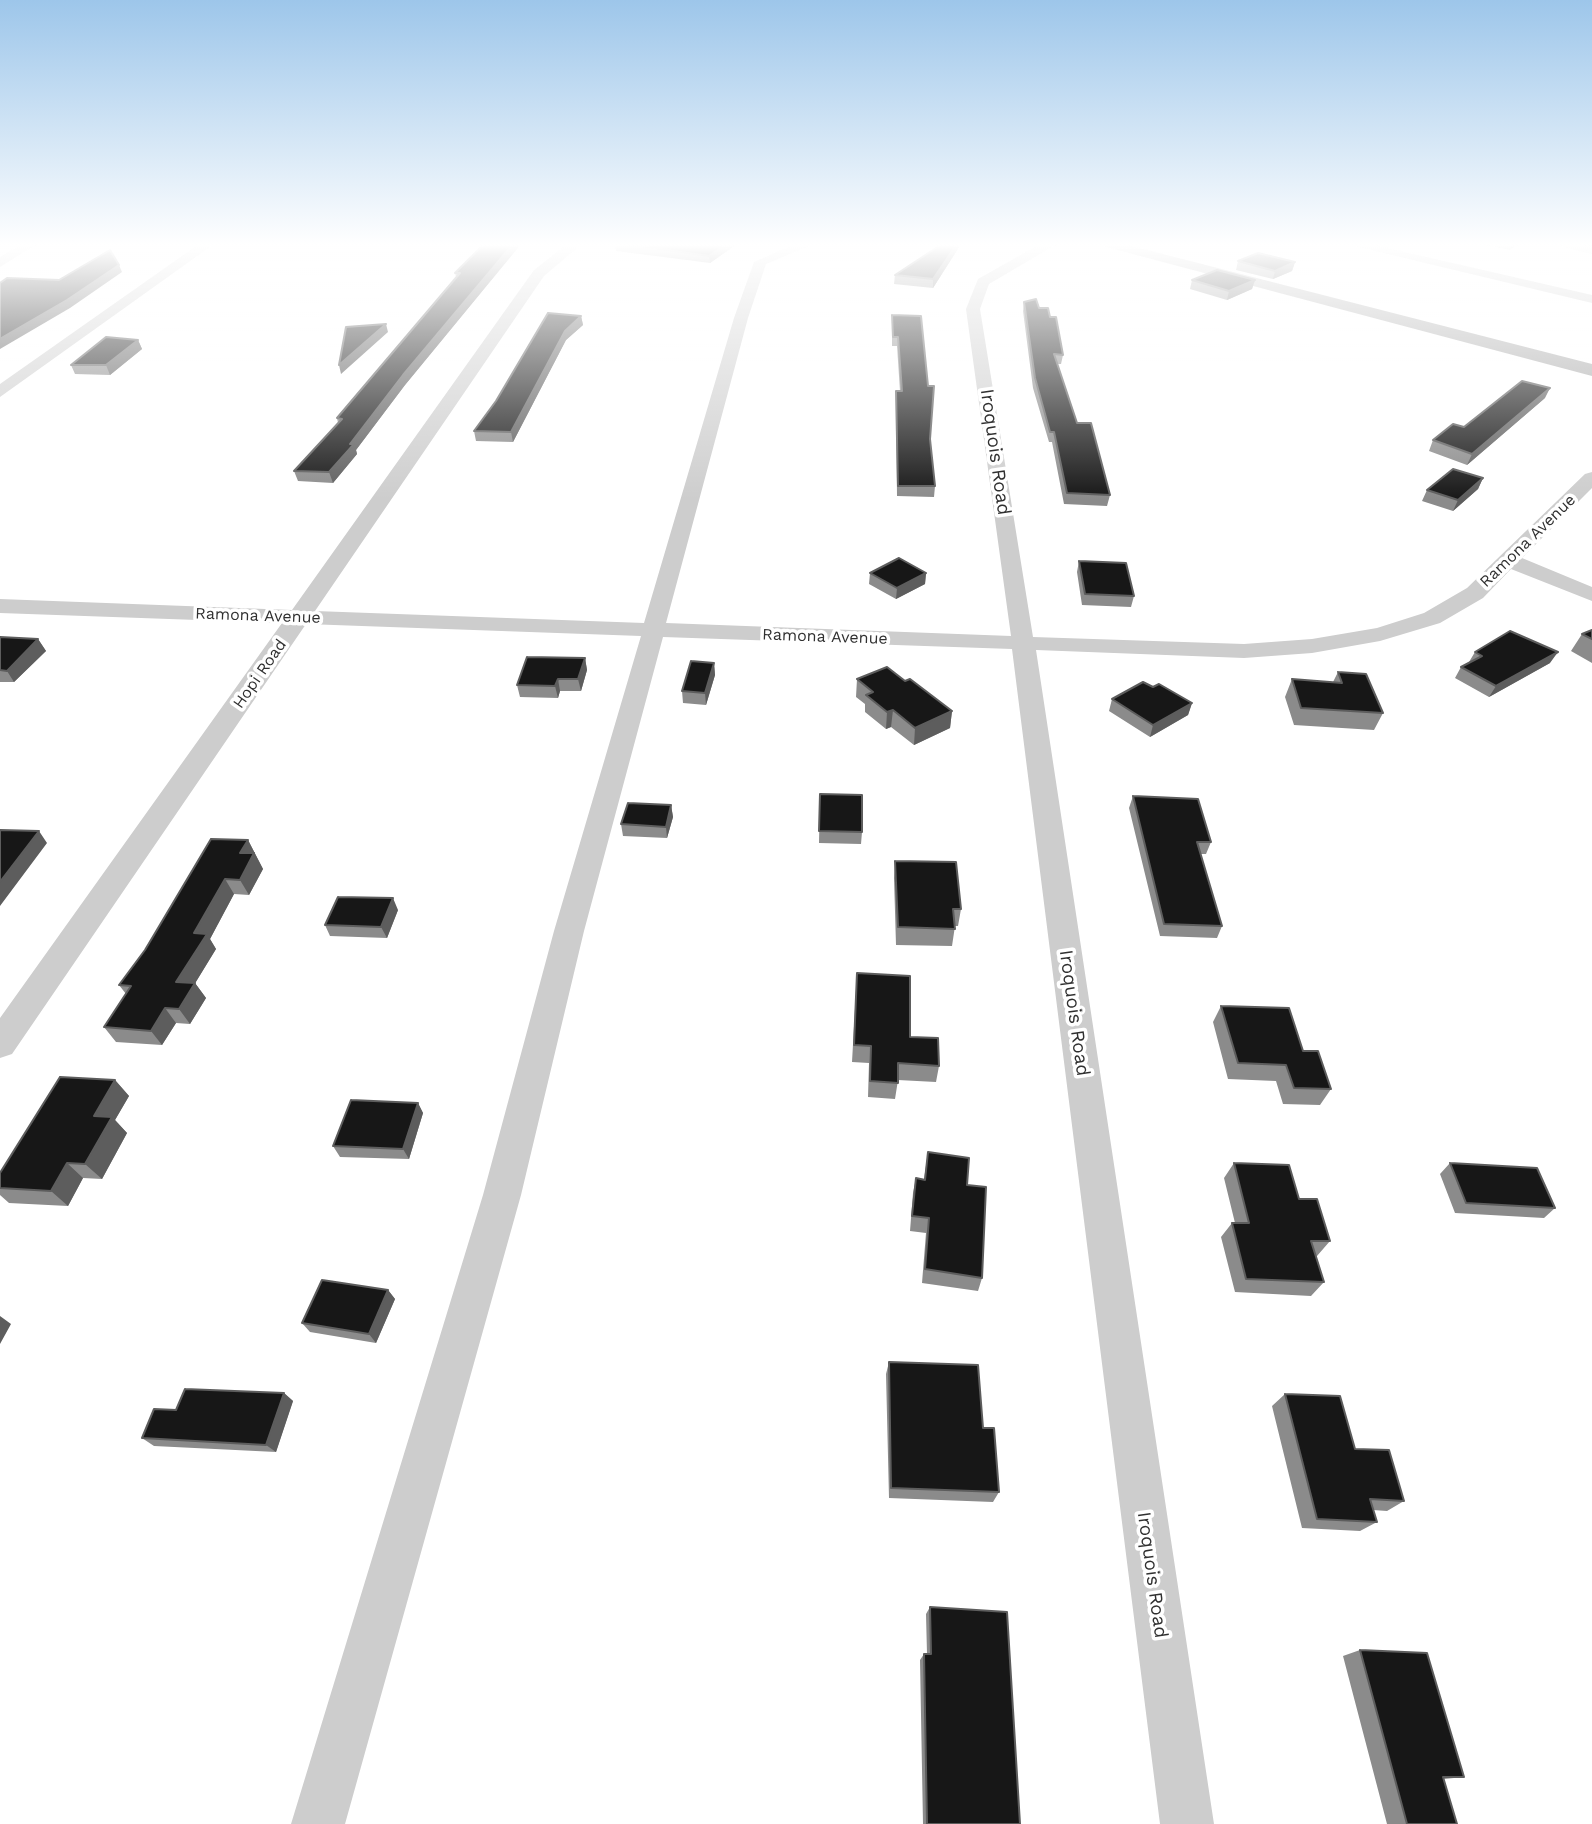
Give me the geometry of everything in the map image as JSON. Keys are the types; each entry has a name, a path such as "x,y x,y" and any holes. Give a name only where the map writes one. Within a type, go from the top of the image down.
{"main road":[{"path":"1433,329 1592,370"}],"street":[{"path":"0,392 88,329"},
{"name":"Hopi Road","path":"0,1044 500,329"},
{"path":"318,1824 502,1195 569,931 739,329"},
{"name":"Iroquois Road","path":"976,329 1023,643 1187,1824"},
{"name":"Ramona Avenue","path":"0,606 1244,651 1312,646 1380,635 1432,618 1475,593 1590,482"},
{"path":"1510,561 1592,594"}],"building":[{"path":"0,329 17,329 0,339"},
{"path":"346,329 380,329 339,365"},
{"path":"412,329 442,329 350,444 354,444 329,472 294,471 342,419 337,418"},
{"path":"538,329 567,329 511,432 474,431 496,401"},
{"path":"893,329 922,329 928,386 934,386 930,439 935,486 898,486 896,391 902,391 898,337 893,337"},
{"path":"1028,329 1058,329 1063,355 1054,354 1077,423 1091,423 1110,495 1067,493 1054,432 1050,432 1035,378"},
{"path":"106,337 138,340 106,365 71,365"},
{"path":"1522,381 1550,388 1472,454 1433,440 1453,424 1464,427"},
{"path":"1453,469 1483,478 1458,500 1427,490"},
{"path":"899,558 926,573 897,588 870,573"},
{"path":"1079,561 1126,563 1134,596 1085,594"},
{"path":"1592,630 1592,639 1582,634"},
{"path":"1510,631 1558,652 1496,686 1461,667 1482,656 1475,652"},
{"path":"0,637 38,639 7,671 0,670"},
{"path":"527,657 585,658 578,679 558,679 555,686 517,685"},
{"path":"691,661 714,663 705,693 682,691"},
{"path":"887,667 905,681 910,679 952,711 915,728 893,710 887,712 866,695 873,692 857,679"},
{"path":"1338,672 1366,674 1383,713 1301,708 1292,679 1342,683"},
{"path":"1143,682 1153,687 1159,684 1192,703 1153,725 1112,699"},
{"path":"820,794 862,795 862,832 819,831"},
{"path":"1133,796 1198,799 1211,842 1197,842 1222,926 1164,924"},
{"path":"628,803 671,805 666,827 621,824"},
{"path":"0,830 39,831 0,882"},
{"path":"211,839 248,840 240,853 254,853 240,880 225,879 194,933 207,934 176,982 195,983 179,1009 165,1008 151,1031 104,1027 131,986 119,985 145,950"},
{"path":"895,861 956,862 961,909 953,909 955,929 898,927"},
{"path":"338,897 393,898 381,927 325,925"},
{"path":"857,973 910,976 910,1037 938,1038 939,1066 898,1063 898,1083 870,1081 871,1046 854,1045"},
{"path":"1221,1006 1289,1008 1303,1051 1318,1051 1331,1089 1294,1088 1286,1065 1238,1063"},
{"path":"60,1077 115,1080 94,1116 112,1117 85,1164 67,1163 51,1191 0,1188 0,1173"},
{"path":"351,1100 418,1103 403,1149 333,1146"},
{"path":"928,1152 969,1158 967,1185 986,1187 982,1278 925,1269 929,1218 912,1216 916,1178 925,1180"},
{"path":"1234,1163 1289,1165 1299,1199 1317,1199 1330,1241 1311,1241 1324,1282 1246,1279 1232,1223 1249,1223"},
{"path":"1450,1163 1537,1168 1555,1208 1466,1203"},
{"path":"322,1280 388,1290 369,1334 302,1323"},
{"path":"889,1362 978,1365 983,1428 994,1428 999,1492 891,1488"},
{"path":"185,1389 284,1393 266,1445 142,1438 154,1409 176,1410"},
{"path":"1285,1394 1340,1396 1355,1449 1389,1450 1404,1501 1370,1499 1377,1522 1317,1519"},
{"path":"930,1607 1007,1612 1020,1824 927,1824 924,1654 931,1654"},
{"path":"1360,1650 1427,1653 1464,1777 1443,1777 1457,1824 1407,1824"}]}
